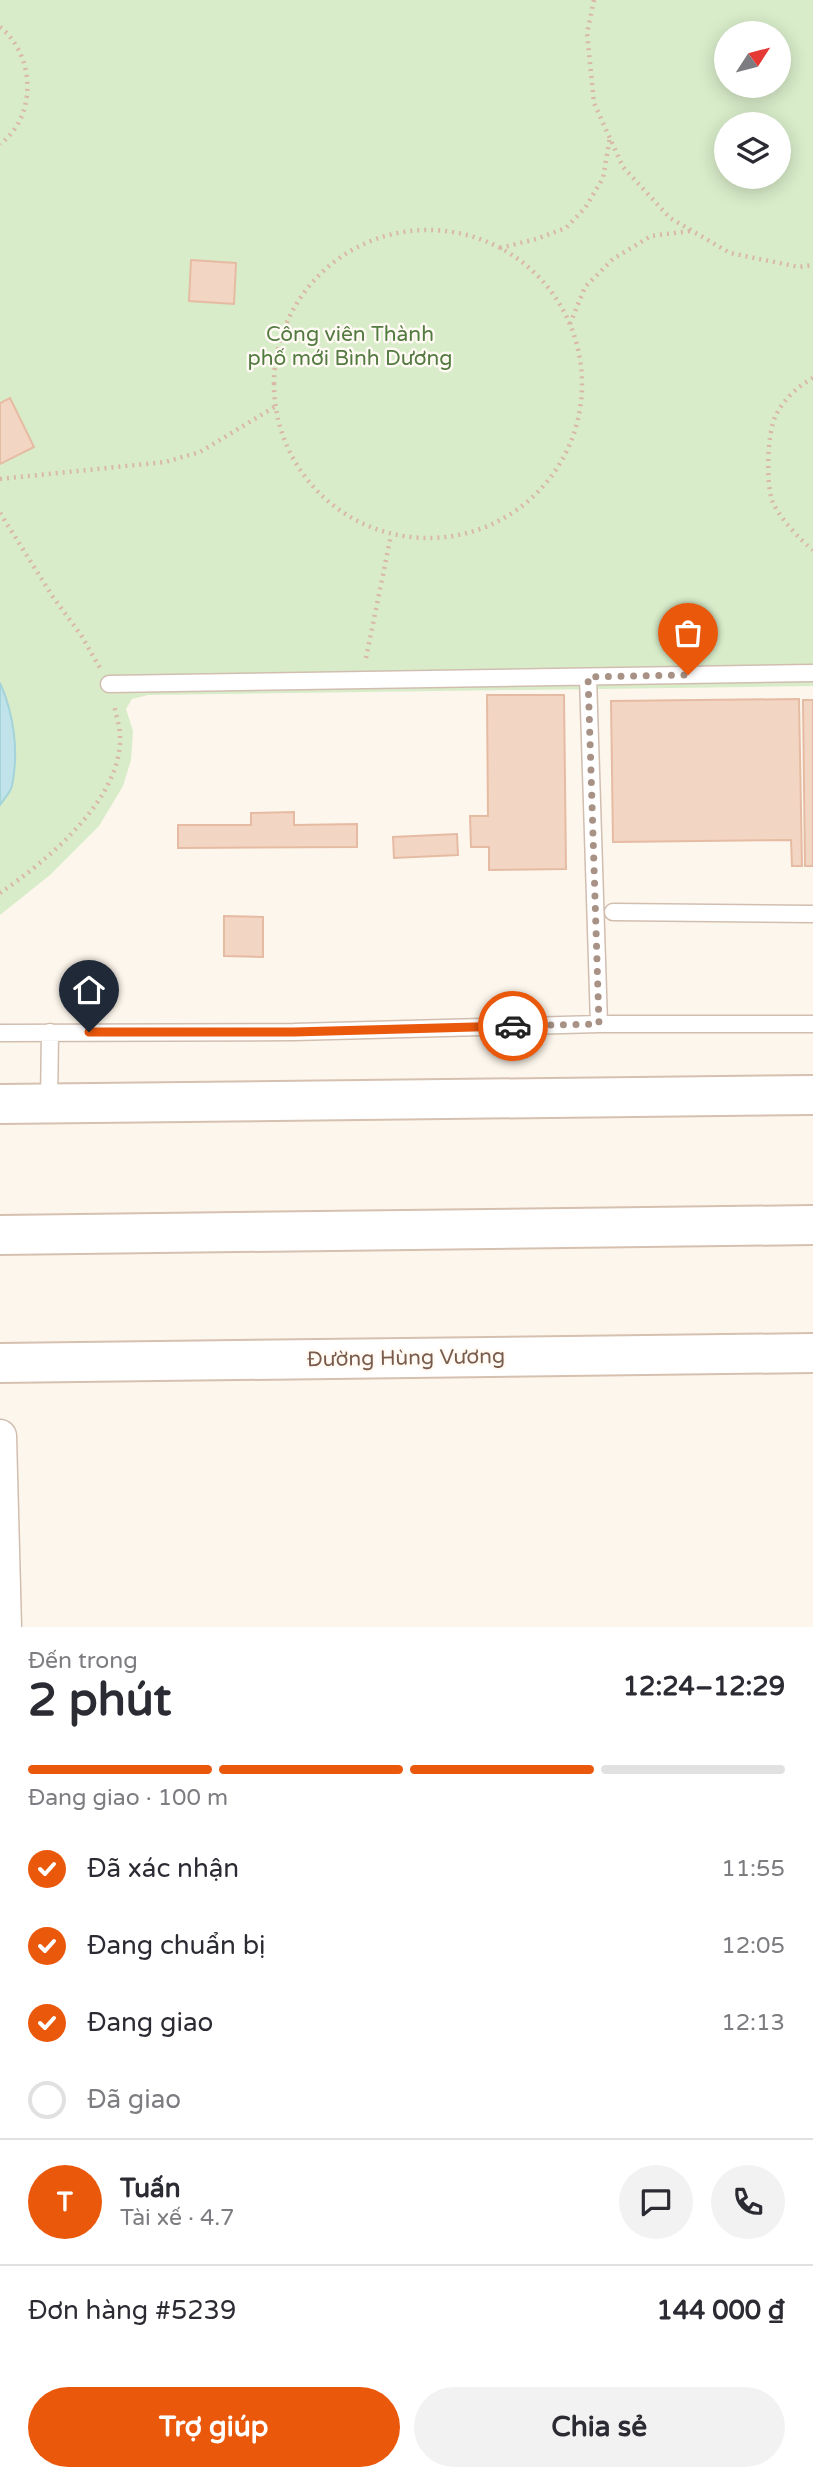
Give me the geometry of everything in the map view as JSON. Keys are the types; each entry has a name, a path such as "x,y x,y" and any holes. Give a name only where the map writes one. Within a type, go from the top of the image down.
{"main road":[{"path":"0,1104 813,1095"},
{"path":"0,1235 813,1226"},
{"name":"Đường Hùng Vương","path":"0,1363 813,1353"}],"street":[{"path":"0,1436 5,1627"}],"lane":[{"path":"109,684 813,673"},
{"path":"588,677 599,1024"},
{"path":"613,912 813,914"},
{"path":"0,1033 294,1032 599,1024 813,1024"},
{"path":"49,1103 50,1032"}],"path":[{"path":"594,0 587,33 594,103 623,167 670,218 730,253 799,267 813,265"},
{"path":"0,27 19,48 27,72 27,96 20,120 0,144"},
{"path":"499,248 566,228 585,208 603,178 610,137"},
{"path":"426,228 475,235 522,260 558,299 569,325 579,348 583,401 569,452 538,495 495,525 444,540 391,536 345,515 308,482 283,439 272,391 278,341 299,296 333,260 377,236 426,228"},
{"path":"569,325 585,287 613,259 651,236 692,231"},
{"path":"813,378 798,386 775,416 767,468 772,502 803,542 813,550"},
{"path":"0,479 165,462 201,452 276,406"},
{"path":"0,513 53,597 81,635 109,684 120,737 114,774 97,806 23,878 0,893"},
{"path":"361,680 391,536"}],"green space":[{"name":"Công viên Thành phố mới Bình Dương","path":"0,0 813,0 813,686 148,695 132,699 126,709 133,731 131,760 123,786 99,826 50,875 0,915"}],"water":[{"path":"0,683 12,720 15,760 12,786 0,805"}],"building":[{"path":"191,260 236,263 234,304 189,301"},
{"path":"10,398 34,447 0,464 0,403"},
{"path":"487,695 564,695 566,869 489,870 489,847 471,847 470,816 488,816"},
{"path":"799,699 802,866 792,866 791,840 613,842 611,701"},
{"path":"803,700 813,700 813,866 805,866"},
{"path":"294,812 294,825 357,824 357,847 178,848 178,825 251,825 251,813"},
{"path":"457,834 458,855 394,858 393,837"},
{"path":"224,916 263,917 263,957 224,956"}],"way so far":[{"path":"513,1026 599,1024 588,677 688,675"}],"route":[{"path":"89,1032 294,1032 513,1026"}]}
